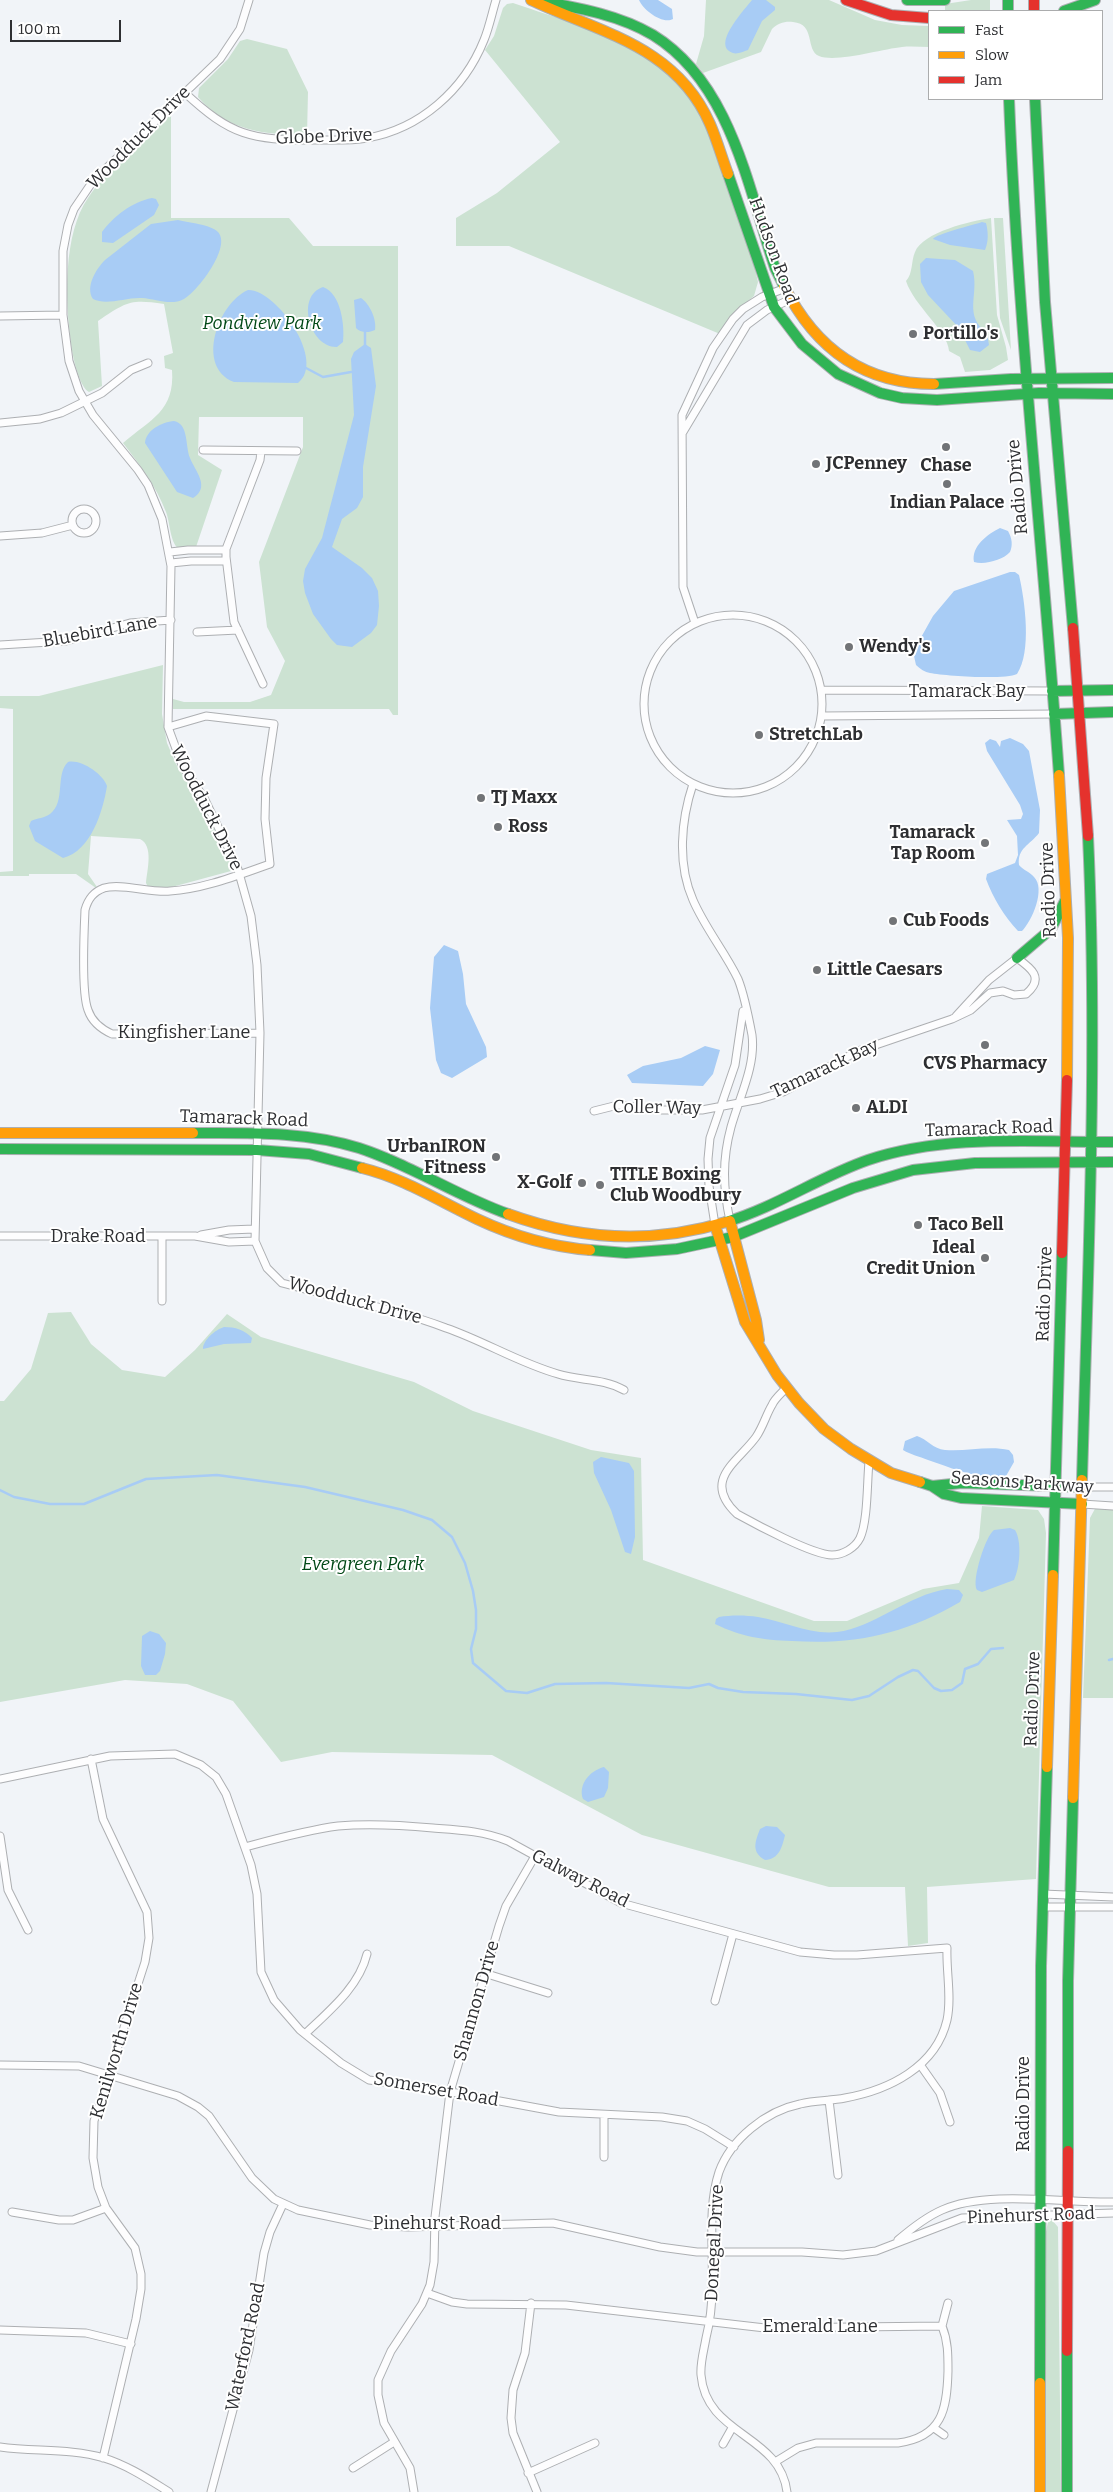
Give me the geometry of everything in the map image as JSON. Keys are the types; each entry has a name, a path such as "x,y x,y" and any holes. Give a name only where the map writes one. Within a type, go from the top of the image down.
{"main road":[{"name":"Hudson Road","path":"531,0 573,20 639,46 673,70 687,86 710,123 768,295 774,307 790,333 816,358 846,380 880,393 925,400 1026,394 1113,394"},
{"name":"Hudson Road","path":"536,0 576,7 631,24 665,43 698,74 718,103 728,126 783,289 804,324 826,347 842,359 871,374 918,385 1024,378 1113,378"},
{"path":"846,0 891,15 928,18"},
{"path":"907,0 945,0"},
{"path":"1067,10 1095,0"},
{"name":"Radio Drive","path":"1009,100 1014,243 1054,714 1067,898 1068,1042 1043,1894 1040,2492"},
{"path":"1035,100 1040,219 1052,394 1080,712 1093,940 1091,1163 1070,1895 1067,2492"},
{"path":"1052,692 1113,690"},
{"path":"1054,714 1113,712"},
{"path":"1017,958 1052,928 1067,898"},
{"name":"Tamarack Road","path":"0,1133 258,1133 311,1137 374,1153 504,1213 562,1230 593,1235 643,1236 689,1231 730,1221 768,1207 848,1168 908,1150 958,1144 1113,1142"},
{"name":"Tamarack Road","path":"0,1149 257,1150 309,1154 357,1165 403,1182 493,1226 560,1246 600,1252 643,1252 677,1249 719,1241 853,1188 899,1173 953,1164 1113,1162"},
{"name":"Seasons Parkway","path":"730,1221 756,1320 759,1344"},
{"name":"Seasons Parkway","path":"715,1225 745,1322 787,1387 804,1410 824,1429 869,1462 912,1481 932,1486 944,1494 961,1498 1082,1504"},
{"name":"Seasons Parkway","path":"932,1486 962,1483 1082,1487"}],"street":[{"name":"Woodduck Drive","path":"249,0 240,29 232,44 220,59 93,181 74,210 64,245 63,315 68,361 85,402 101,427 138,470 148,485 162,519 171,563 171,620 167,699 168,727 182,765 204,798 240,874 254,931 260,1033 255,1241 267,1268 282,1283 417,1317 472,1337 521,1361 559,1375 605,1382 624,1390"},
{"name":"Globe Drive","path":"184,92 217,121 228,128 253,137 344,140 386,134 409,124 436,108 456,87 475,59 484,40 496,0"},
{"path":"695,623 683,587 682,415 713,348 738,314 768,295 783,289"},
{"path":"683,432 740,334 754,318 789,300"},
{"path":"0,316 63,315"},
{"path":"0,423 51,417 85,402 111,387 131,370 148,363"},
{"path":"203,450 296,451"},
{"path":"261,451 259,463 226,550 226,561 234,620 263,684"},
{"path":"0,536 42,534 73,525"},
{"path":"170,552 226,550"},
{"path":"171,563 191,560 226,561"},
{"path":"735,615 758,618 782,629 805,650 818,675 821,690 822,716 812,745 792,771 766,786 752,790 726,792 694,784 668,765 659,753 649,732 644,705 648,678 659,654 685,628 710,618 735,615"},
{"name":"Bluebird Lane","path":"0,645 66,641 130,623 171,620"},
{"path":"197,632 238,630"},
{"name":"Tamarack Bay","path":"821,690 1052,692"},
{"name":"Tamarack Bay","path":"822,716 1054,714"},
{"name":"Kingfisher Lane","path":"168,727 206,716 274,724 266,778 265,819 270,864 220,881 170,892 111,887 94,894 88,901 85,910 87,1009 96,1024 112,1034 260,1033"},
{"path":"694,784 684,820 686,876 693,899 738,980 752,1036 750,1066 731,1126 723,1168 724,1188 730,1221"},
{"name":"Tamarack Bay","path":"721,1108 783,1092 858,1051 942,1023 971,1010 990,993 1003,991 1020,996 1032,989 1035,976 1031,968 1017,958 989,980 956,1016"},
{"path":"715,1225 708,1186 710,1138 735,1065 744,1006"},
{"name":"Coller Way","path":"594,1111 618,1105 678,1111 721,1108"},
{"name":"Drake Road","path":"0,1236 162,1237 195,1236 229,1230 254,1229"},
{"name":"Drake Road","path":"195,1236 229,1242 255,1241"},
{"path":"162,1237 162,1301"},
{"path":"787,1387 772,1403 757,1436 734,1460 725,1474 723,1490 730,1506 737,1514 817,1552 833,1555 843,1552 855,1544 862,1529 869,1462"},
{"name":"Seasons Parkway","path":"1082,1487 1113,1487"},
{"name":"Seasons Parkway","path":"1082,1504 1113,1506"},
{"name":"Somerset Road","path":"0,1779 92,1759 163,1753 175,1754 201,1766 216,1777 226,1794 245,1847 257,1894 261,1972 274,2000 305,2034 341,2063 369,2080 450,2092 559,2112 662,2117 688,2122 706,2129 734,2147"},
{"name":"Kenilworth Drive","path":"92,1759 103,1820 147,1912 149,1938 145,1962 94,2121 93,2158 98,2187 106,2208 135,2248 139,2260 141,2289 104,2458"},
{"name":"Galway Road","path":"245,1847 319,1829 377,1824 472,1831 491,1834 621,1903 800,1952 834,1955 912,1952 947,1948"},
{"path":"0,1836 8,1890 28,1930"},
{"name":"Shannon Drive","path":"414,2492 410,2468 384,2423 378,2396 378,2380 391,2350 416,2315 427,2293 434,2262 434,2227 450,2092 484,1973 506,1906 535,1856"},
{"path":"1043,1894 1113,1897"},
{"path":"1043,1908 1113,1907"},
{"path":"715,2001 733,1934"},
{"name":"Donegal Drive","path":"787,2492 775,2462 756,2443 732,2428 719,2417 709,2404 703,2388 700,2373 709,2323 714,2252 714,2209 720,2170 734,2147 754,2126 782,2109 800,2103 846,2098 884,2086 920,2066 934,2051 947,2019 947,1948"},
{"path":"305,2034 336,2005 364,1970 367,1954"},
{"path":"484,1973 548,1993"},
{"name":"Pinehurst Road","path":"0,2065 75,2065 108,2073 178,2096 198,2107 214,2121 262,2189 283,2204 298,2210 370,2225 434,2227 553,2223 660,2247 714,2252 802,2252 843,2255 876,2251 962,2218 1113,2213"},
{"path":"920,2066 940,2093 950,2122"},
{"path":"829,2100 838,2175"},
{"path":"604,2115 604,2157"},
{"name":"Pinehurst Road","path":"894,2243 917,2224 955,2205 987,2200 1113,2202"},
{"name":"Waterford Road","path":"211,2492 249,2350 264,2253 270,2232 283,2204"},
{"path":"12,2212 59,2220 73,2220 106,2208"},
{"name":"Emerald Lane","path":"427,2293 452,2302 467,2304 566,2305 765,2328 942,2326"},
{"path":"775,2462 789,2452 807,2445 898,2443 921,2437 934,2428 944,2413 947,2396 948,2341 942,2326 948,2303"},
{"path":"531,2304 525,2353 513,2390 511,2418 512,2433 537,2492"},
{"path":"0,2330 86,2333 130,2344"},
{"path":"723,2444 732,2428"},
{"path":"934,2428 944,2435"},
{"path":"353,2468 394,2442"},
{"path":"528,2473 595,2443"},
{"path":"0,2447 79,2453 104,2458 125,2466 169,2492"}],"green space":[{"path":"706,0 829,0 875,20 902,25 928,26 928,47 902,47 847,57 827,58 815,53 805,27 793,22 787,22 779,24 772,29 761,52 703,73 696,64 704,36"},
{"path":"971,0 990,0 990,10 945,10 945,4"},
{"path":"513,3 588,29 637,51 659,66 678,83 694,104 714,147 749,248 758,282 754,296 741,307 720,334 509,246 456,246 456,218 497,193 560,142 485,50 494,36 503,8 507,4"},
{"path":"247,39 287,49 308,92 307,135 276,134 248,129 221,117 198,97 199,88 228,59 240,41"},
{"name":"Pondview Park","path":"171,114 171,218 289,218 313,246 398,246 398,715 393,715 389,709 173,709 173,699 184,702 250,702 271,695 285,661 267,627 259,562 303,447 303,417 199,417 198,455 222,470 196,547 178,548 173,541 166,512 157,493 123,443 159,413 170,395 172,370 165,368 164,356 173,353 164,304 135,302 122,306 98,321 102,386 89,392 82,384 74,362 68,308 68,268 74,230 88,198 105,176"},
{"path":"991,218 997,315 1008,360 990,370 965,372 960,357 949,351 943,335 916,300 906,281 910,275 915,252 927,239 948,229"},
{"path":"994,218 1003,218 1011,350 1000,318"},
{"path":"163,665 162,714 167,743 176,764 208,816 232,866 231,871 172,887 148,887 146,883 148,853 144,842 140,839 91,836 88,874 96,888 76,874 0,876 0,872 13,871 13,709 0,708 0,696 39,696"},
{"name":"Evergreen Park","path":"71,1312 91,1344 122,1370 165,1377 195,1350 227,1314 261,1337 414,1382 473,1411 591,1450 641,1458 643,1560 814,1621 847,1621 923,1589 959,1583 979,1538 982,1506 1038,1510 1044,1519 1046,1533 1036,1879 927,1887 928,1943 908,1946 905,1887 829,1887 642,1835 492,1755 332,1752 281,1762 233,1701 187,1684 125,1680 0,1702 0,1401 4,1401 31,1369 48,1313"},
{"path":"1097,1505 1113,1506 1113,1698 1083,1698 1090,1518"},
{"path":"1052,2220 1058,2227 1061,2492 1045,2492 1045,2236 1048,2222"}],"water":[{"path":"639,0 658,0 672,9 673,19 664,20 654,16"},
{"path":"752,0 766,0 775,7 775,10 762,21 748,50 739,53 731,52 726,46 728,33"},
{"path":"152,198 156,199 159,205 154,215 113,243 102,242 102,232 112,220 131,206"},
{"path":"178,220 210,227 218,232 221,239 217,258 204,279 190,295 174,302 142,298 104,302 93,299 90,289 91,284 95,273 105,260 151,224"},
{"path":"982,222 986,223 988,233 985,250 950,245 933,239 947,232"},
{"path":"926,258 955,260 973,271 974,312 980,326 987,333 989,345 980,352 970,350 959,328 928,295 921,282 920,264"},
{"path":"323,287 334,296 341,311 343,342 337,347 327,345 319,339 309,321 308,310 310,300 314,292"},
{"path":"248,290 259,293 272,301 284,313 294,328 302,344 306,359 305,373 298,383 234,382 222,374 216,363 213,350 215,335 220,321 237,297"},
{"path":"361,298 370,308 374,317 375,330 373,331 362,332 356,328 354,300"},
{"path":"365,344 371,348 376,386 363,467 363,497 357,508 342,519 332,547 362,568 372,578 378,591 379,606 377,625 371,633 352,647 337,645 331,639 313,614 305,593 303,581 305,569 322,538 354,415 351,359 354,352"},
{"path":"174,421 182,426 186,436 188,453 200,479 201,489 193,498 177,492 145,443 151,431 165,423"},
{"path":"1000,528 1008,531 1012,544 1010,552 994,561 974,562 975,551 981,541"},
{"path":"1015,572 1019,575 1026,626 1022,664 1017,674 1000,677 948,675 928,673 916,665 914,656 919,641 933,616 954,591"},
{"path":"1010,738 1023,744 1029,751 1040,810 1039,833 1022,851 1019,859 1019,865 1034,877 1039,889 1033,913 1022,931 1018,931 1004,913 986,879 987,874 1015,863 1018,855 1017,836 1007,820 1021,819 1023,814 1020,805 987,751 985,743 990,739 996,741 1000,747 1001,741"},
{"path":"68,762 79,763 91,768 105,781 107,786 99,818 88,839 73,854 63,858 35,841 29,826 31,821 50,814 55,809 58,803 62,774"},
{"path":"444,945 458,951 463,974 466,1004 486,1047 487,1057 452,1078 441,1073 436,1060 430,1008 434,957"},
{"path":"705,1046 720,1050 713,1074 703,1086 632,1083 627,1075 643,1066 681,1058"},
{"path":"224,1327 243,1331 252,1338 251,1343 224,1344 203,1349 205,1342 210,1336"},
{"path":"917,1436 937,1448 945,1450 993,1448 1009,1450 1013,1455 1014,1462 1006,1476 986,1477 966,1473 903,1450 905,1441"},
{"path":"601,1457 629,1463 634,1471 635,1537 631,1554 625,1552 611,1510 594,1473 593,1462"},
{"path":"1010,1528 1015,1530 1019,1541 1018,1569 1014,1580 982,1592 977,1590 976,1578 980,1558 987,1540 994,1530"},
{"path":"947,1589 959,1590 963,1595 960,1602 920,1622 879,1635 859,1639 815,1642 771,1640 743,1635 715,1624 716,1619 719,1617 748,1616 816,1631 837,1632 864,1624 918,1598"},
{"path":"150,1631 159,1634 166,1643 160,1671 156,1675 145,1675 141,1666 142,1636"},
{"path":"604,1767 609,1772 608,1788 604,1797 588,1802 583,1799 583,1784 589,1775"},
{"path":"766,1826 777,1827 785,1835 777,1855 774,1858 765,1860 758,1854 755,1846 760,1829"}],"waterway":[{"path":"365,332 365,345"},
{"path":"306,368 323,377 351,372"},
{"path":"0,1490 14,1497 50,1504 84,1504 146,1479 217,1475 305,1487 403,1510 432,1520 452,1537 465,1563 476,1610 476,1629 471,1649 473,1663 506,1691 527,1693 555,1684 606,1683 689,1688 709,1684 718,1688 743,1692 796,1694 852,1700 869,1696 898,1677 913,1670 918,1671 934,1688 941,1691 952,1690 962,1683 965,1669 978,1664 991,1649 1003,1648"},
{"path":"1109,1660 1113,1659"}],"traffic: fast":[{"path":"907,0 945,0"},
{"path":"1008,0 1008,10"},
{"path":"1067,10 1095,0"},
{"path":"541,1 613,17 640,28 653,35 680,56 701,80 719,109 733,140 775,268 784,286"},
{"path":"1009,100 1018,268 1059,775"},
{"path":"1035,100 1045,302 1073,628"},
{"path":"728,174 774,307 802,344 838,374 880,393 902,398 937,400 1039,393 1113,394"},
{"path":"934,384 1011,379 1113,378"},
{"path":"1052,691 1113,690"},
{"path":"1054,714 1113,712"},
{"path":"1082,1480 1092,1077 1091,916 1088,836"},
{"path":"1017,958 1051,929 1065,901"},
{"path":"193,1133 276,1134 339,1142 378,1155 508,1214"},
{"path":"726,1222 744,1216 850,1167 898,1152 928,1146 990,1141 1113,1142"},
{"path":"0,1149 257,1150 309,1154 362,1168"},
{"path":"590,1250 626,1253 677,1249 733,1237 853,1188 913,1170 975,1163 1113,1162"},
{"path":"1053,1575 1062,1253"},
{"path":"920,1482 932,1486 962,1483 1082,1487"},
{"path":"932,1486 944,1494 961,1498 1082,1504"},
{"path":"1040,2383 1041,1966 1047,1767"},
{"path":"1068,2151 1068,1981 1073,1798"},
{"path":"1067,2351 1067,2492"}],"traffic: slow":[{"path":"531,0 634,45 657,59 678,76 695,98 710,124 728,174"},
{"path":"784,286 796,308 811,327 826,344 844,358 864,369 885,377 908,382 934,384"},
{"path":"1059,775 1068,938 1067,1080"},
{"path":"0,1133 193,1133"},
{"path":"362,1168 406,1184 477,1219 504,1230 547,1243 590,1250"},
{"path":"508,1214 562,1229 616,1236 671,1234 726,1222"},
{"path":"730,1221 756,1320 759,1340"},
{"path":"715,1225 745,1322 777,1375 799,1403 824,1429 851,1449 891,1473 920,1482"},
{"path":"1073,1798 1082,1480"},
{"path":"1047,1767 1053,1575"},
{"path":"1040,2383 1040,2492"}],"traffic: jam":[{"path":"846,0 891,15 928,18"},
{"path":"1034,0 1034,10"},
{"path":"1073,628 1088,836"},
{"path":"1062,1253 1067,1080"},
{"path":"1067,2351 1068,2151"}],"place":[{"name":"Portillo's","path":"913,334"},
{"name":"Chase","path":"946,447"},
{"name":"JCPenney","path":"816,464"},
{"name":"Indian Palace","path":"947,484"},
{"name":"Wendy's","path":"849,647"},
{"name":"StretchLab","path":"759,735"},
{"name":"TJ Maxx","path":"481,798"},
{"name":"Ross","path":"498,827"},
{"name":"Tamarack Tap Room","path":"985,843"},
{"name":"Cub Foods","path":"893,921"},
{"name":"Little Caesars","path":"817,970"},
{"name":"CVS Pharmacy","path":"985,1045"},
{"name":"ALDI","path":"856,1108"},
{"name":"UrbanIRON Fitness","path":"496,1157"},
{"name":"X-Golf","path":"582,1183"},
{"name":"TITLE Boxing Club Woodbury","path":"600,1185"},
{"name":"Taco Bell","path":"918,1225"},
{"name":"Ideal Credit Union","path":"985,1258"}]}
